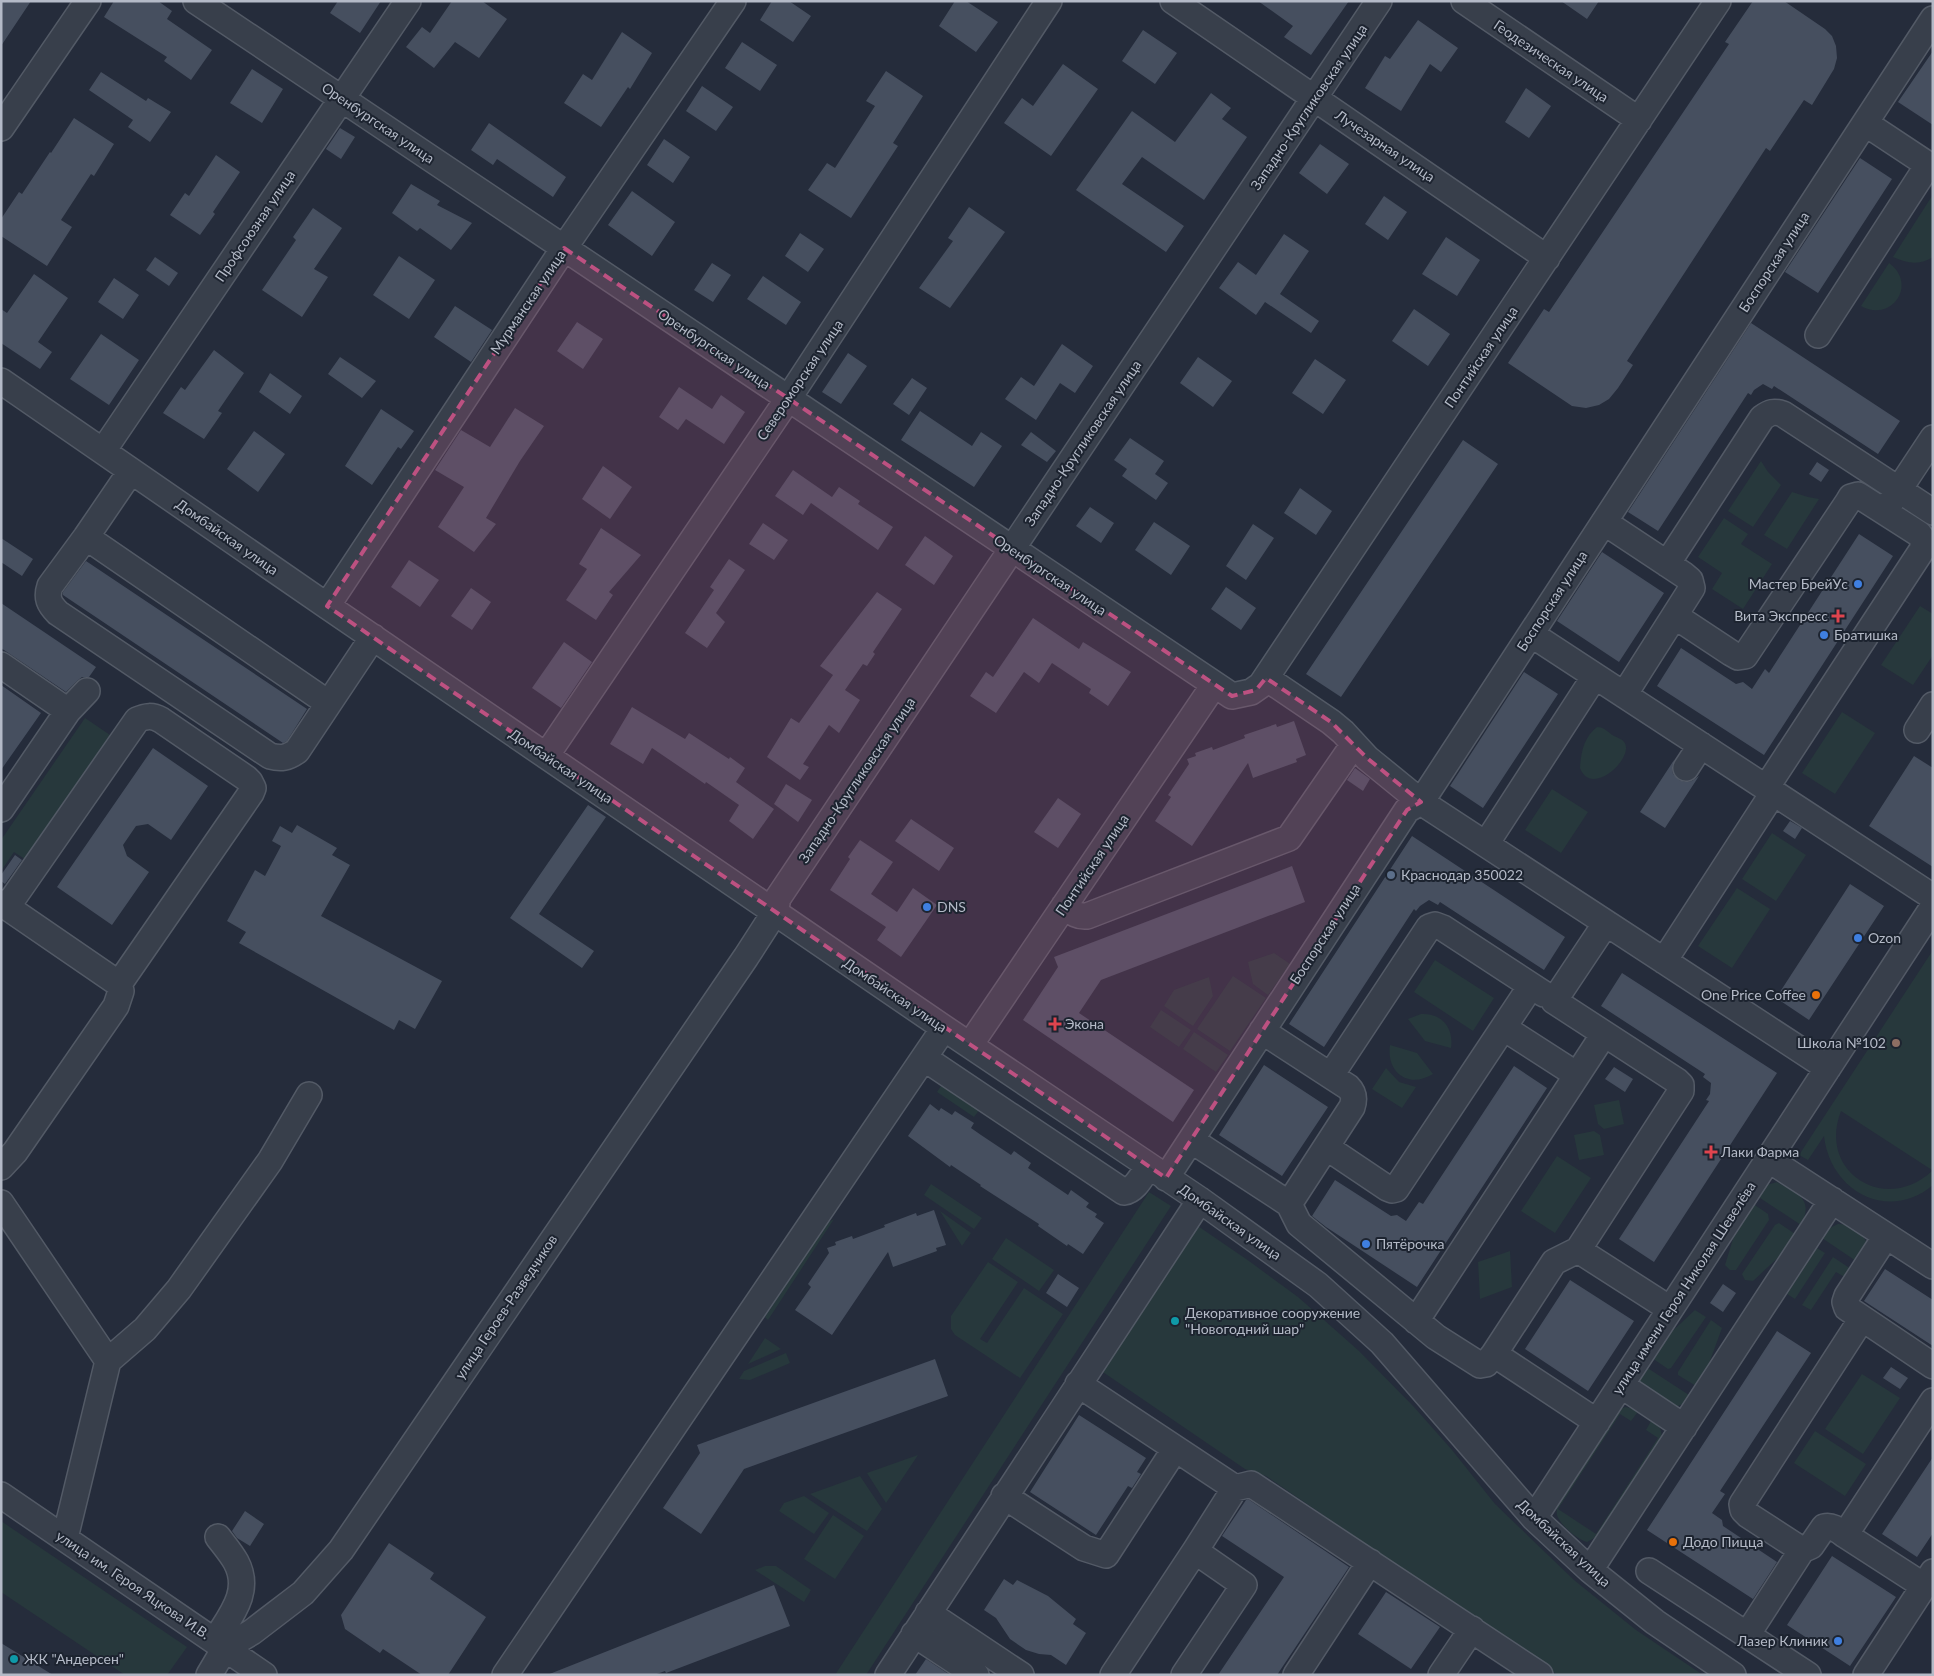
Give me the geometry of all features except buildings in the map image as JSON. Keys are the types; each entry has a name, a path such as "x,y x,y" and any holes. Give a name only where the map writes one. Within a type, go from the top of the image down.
{"street":[{"path":"1,128 88,1"},
{"name":"Оренбургская улица","path":"196,1 1223,690"},
{"name":"Профсоюзная улица","path":"103,451 408,1"},
{"name":"Мурманская улица","path":"327,606 564,248 733,1"},
{"name":"Североморская улица","path":"546,756 788,399 1049,1"},
{"name":"Лучезарная улица","path":"1173,1 1547,258"},
{"name":"Западно-Кругликовская улица","path":"775,912 778,898 1379,1"},
{"name":"Геодезическая улица","path":"1464,1 1639,120"},
{"name":"Понтийская улица","path":"970,1045 1064,906 1223,690 1242,695 1256,690 1266,678 1718,1"},
{"name":"Боспорская улица","path":"924,1058 1124,1192 1130,1191 1157,1172 1191,1140 1407,810 1421,802 1933,19"},
{"path":"1818,335 1930,167 1865,123"},
{"name":"Домбайская улица","path":"1,381 373,638 944,1028 1200,1200 1318,1285 1382,1343 1534,1518 1590,1570 1655,1622 1732,1675"},
{"path":"1667,564 1762,418 1768,413 1783,414 1933,512"},
{"path":"1885,512 1933,438"},
{"path":"131,471 50,586 47,595 51,606 58,613 270,756 280,759 289,757 297,751 373,638"},
{"path":"1664,961 1922,550 1924,545 1923,539 1919,534 1858,495 1851,497 1745,656 1738,657 1731,653 1675,616"},
{"path":"1604,522 1690,580 1692,588 1624,695"},
{"path":"86,537 328,703"},
{"path":"1531,634 1933,897"},
{"path":"1,665 68,710"},
{"path":"1486,844 1595,676"},
{"path":"1266,678 1331,722 1367,758 1421,802 1828,1068"},
{"path":"1,809 68,710 87,691"},
{"path":"1917,730 1933,706"},
{"path":"1,1167 15,1152 116,1006 121,991 119,984 4,905 133,724 141,718 154,716 246,778 252,788 119,984"},
{"path":"1064,906 1075,914 1087,916 1290,838 1354,744"},
{"path":"1686,768 1701,746"},
{"name":"улица имени Героя Николая Шевелёва","path":"1534,1518 1933,907"},
{"name":"улица Героев-Разведчиков","path":"209,1675 220,1644 256,1629 303,1593 341,1550 775,912"},
{"path":"1554,1001 1606,923"},
{"path":"1191,1140 1289,1204 1298,1224 1436,1337 1480,1365 1486,1364 1494,1354 1554,1262 1578,1250 1681,1091 1680,1085 1676,1081 1443,928 1435,925 1429,927 1331,1075"},
{"path":"1326,1147 1387,1188 1396,1189 1531,986"},
{"path":"506,1675 944,1028"},
{"path":"1504,1028 1577,1075"},
{"path":"1262,1031 1331,1075 1353,1092 1354,1101 1289,1204"},
{"path":"1416,1321 1604,1034"},
{"path":"64,1538 108,1362 145,1329 179,1289 270,1161 309,1095"},
{"path":"1768,1159 1933,1266"},
{"path":"888,1675 1200,1200"},
{"path":"1590,1570 1832,1200"},
{"path":"1,1203 108,1362"},
{"path":"1886,1236 1845,1302 1847,1308 1861,1320 1933,1366"},
{"path":"1578,1250 1670,1309"},
{"path":"1802,1550 1748,1515 1743,1510 1742,1504 1861,1320"},
{"path":"1494,1354 1597,1422"},
{"path":"1078,1384 1235,1488"},
{"path":"1620,1385 1684,1427"},
{"path":"1845,1535 1933,1400"},
{"path":"1004,1496 1084,1548 1106,1554 1175,1449"},
{"path":"1113,1675 1235,1488 1251,1484 1540,1675"},
{"name":"улица им. Героя Яцкова И.В.","path":"1,1495 264,1675"},
{"path":"1747,1635 1802,1550 1810,1546 1824,1527 1834,1528 1928,1579 1866,1675"},
{"path":"218,1537 237,1563 243,1584 238,1602 220,1644"},
{"path":"1184,1675 1244,1585 1195,1551"},
{"path":"1296,1675 1370,1562"},
{"path":"1649,1571 1808,1675"},
{"path":"928,1613 1021,1675"},
{"path":"1441,1675 1472,1629"},
{"path":"914,1634 976,1675"}],"highlighted area":[{"path":"564,248 1232,696 1256,690 1266,678 1331,722 1367,758 1421,802 1407,810 1166,1178 327,606"}],"shaded area":[{"path":"1932,196 1933,257 1923,262 1913,263 1893,257"},
{"path":"1889,263 1897,272 1901,281 1898,299 1883,309 1872,310 1861,306"},
{"path":"1761,461 1768,472 1781,485 1753,527 1728,511"},
{"path":"1792,492 1819,499 1787,549 1764,535"},
{"path":"1724,518 1748,534 1741,544 1772,564 1743,609 1712,589 1722,573 1698,557"},
{"path":"1920,606 1933,614 1933,655 1913,685 1881,665"},
{"path":"1842,712 1875,733 1835,794 1802,773"},
{"path":"85,718 113,737 28,861 14,852 1,871 1,840"},
{"path":"1597,727 1622,740 1626,748 1619,765 1611,772 1594,779 1586,776 1580,768 1584,745 1589,735"},
{"path":"1552,789 1588,812 1561,853 1525,830"},
{"path":"1772,833 1806,855 1776,901 1742,879"},
{"path":"1737,888 1770,909 1732,968 1698,946"},
{"path":"1933,950 1933,1185 1916,1196 1898,1201 1880,1201 1864,1195 1849,1186 1837,1172 1829,1155 1824,1136 1808,1160 1799,1155","holes":["1841,1111 1932,1170 1914,1184 1895,1189 1876,1187 1860,1180 1847,1168 1838,1152 1836,1133"]},
{"path":"1274,953 1290,964 1268,995 1253,984 1248,962"},
{"path":"1435,960 1494,998 1473,1031 1414,992"},
{"path":"1233,976 1266,998 1230,1051 1197,1029"},
{"path":"1209,977 1213,996 1193,1026 1164,1006 1174,990"},
{"path":"1161,1010 1191,1030 1179,1047 1150,1027"},
{"path":"1421,1014 1435,1016 1445,1023 1451,1034 1451,1048 1425,1041 1408,1019"},
{"path":"1194,1032 1228,1055 1216,1072 1183,1049"},
{"path":"1390,1045 1417,1053 1433,1074 1416,1080 1401,1076 1392,1063"},
{"path":"1386,1068 1399,1082 1416,1087 1402,1108 1372,1089"},
{"path":"943,1083 980,1109 974,1117 937,1092"},
{"path":"1619,1100 1624,1124 1604,1129 1598,1124 1594,1105"},
{"path":"1594,1131 1600,1135 1604,1155 1579,1160 1574,1135"},
{"path":"1557,1156 1591,1178 1555,1233 1521,1211"},
{"path":"1777,1182 1797,1194 1805,1203 1805,1216 1801,1225 1757,1196 1767,1185"},
{"path":"931,1184 982,1218 974,1229 924,1195"},
{"path":"1149,1192 1171,1206 866,1675 835,1675"},
{"path":"1752,1203 1768,1214 1769,1220 1736,1270 1730,1270 1725,1265 1737,1226"},
{"path":"940,1211 971,1233 962,1246"},
{"path":"834,1219 768,1320 765,1317 827,1223"},
{"path":"1192,1222 1298,1297 1359,1351 1414,1407 1452,1450 1495,1504 1574,1580 1636,1630 1703,1675 1558,1675 1266,1476 1245,1469 1097,1368"},
{"path":"1779,1223 1795,1234 1785,1251 1753,1281 1745,1280 1742,1274 1775,1225"},
{"path":"1838,1224 1847,1225 1855,1229 1867,1243 1859,1263 1822,1238 1830,1228"},
{"path":"1006,1238 1054,1270 1039,1291 992,1259"},
{"path":"1817,1248 1825,1253 1795,1299 1787,1294"},
{"path":"1510,1251 1512,1287 1480,1299 1478,1262"},
{"path":"1833,1257 1854,1271 1848,1279 1836,1272 1811,1310 1802,1305"},
{"path":"988,1262 1018,1282 980,1339 987,1343 1024,1288 1063,1314 1020,1378 955,1335 951,1329 951,1316"},
{"path":"1695,1310 1706,1317 1671,1368 1668,1369 1652,1358 1664,1339"},
{"path":"1711,1320 1722,1328 1707,1369 1696,1386 1678,1375 1678,1372"},
{"path":"765,1338 781,1349 748,1364"},
{"path":"786,1353 790,1363 750,1380 739,1379 744,1371"},
{"path":"1646,1367 1689,1395 1683,1404 1673,1408 1639,1390 1640,1379"},
{"path":"1862,1374 1900,1398 1863,1454 1825,1429"},
{"path":"1625,1407 1635,1409 1637,1413 1631,1421 1620,1414 1558,1509 1596,1534 1658,1438 1646,1430 1651,1421 1660,1427 1662,1438 1598,1536 1587,1542 1569,1531 1559,1519 1557,1515 1558,1499 1615,1412"},
{"path":"1815,1431 1866,1464 1845,1496 1794,1463"},
{"path":"918,1455 886,1503 867,1473"},
{"path":"860,1476 882,1509 867,1531 810,1494"},
{"path":"804,1496 829,1513 814,1534 779,1511 784,1503"},
{"path":"833,1515 864,1536 835,1579 804,1559"},
{"path":"1,1521 187,1647 167,1675 125,1675 1,1592"},
{"path":"765,1566 776,1566 811,1590 804,1602 755,1570"}],"place":[{"name":"Мастер БрейУc","path":"1858,584"},
{"name":"Вита Экспресс","path":"1838,616"},
{"name":"Братишка","path":"1824,635"},
{"name":"Краснодар 350022","path":"1391,875"},
{"name":"DNS","path":"927,907"},
{"name":"Ozon","path":"1858,938"},
{"name":"One Price Coffee","path":"1816,995"},
{"name":"Экона","path":"1055,1024"},
{"name":"Школа №102","path":"1896,1043"},
{"name":"Лаки Фарма","path":"1711,1152"},
{"name":"Пятёрочка","path":"1366,1244"},
{"name":"Декоративное сооружение \"Новогодний шар\"","path":"1175,1321"},
{"name":"Додо Пицца","path":"1673,1542"},
{"name":"Лазер Клиник","path":"1838,1641"},
{"name":"ЖК \"Андерсен\"","path":"14,1659"}]}
